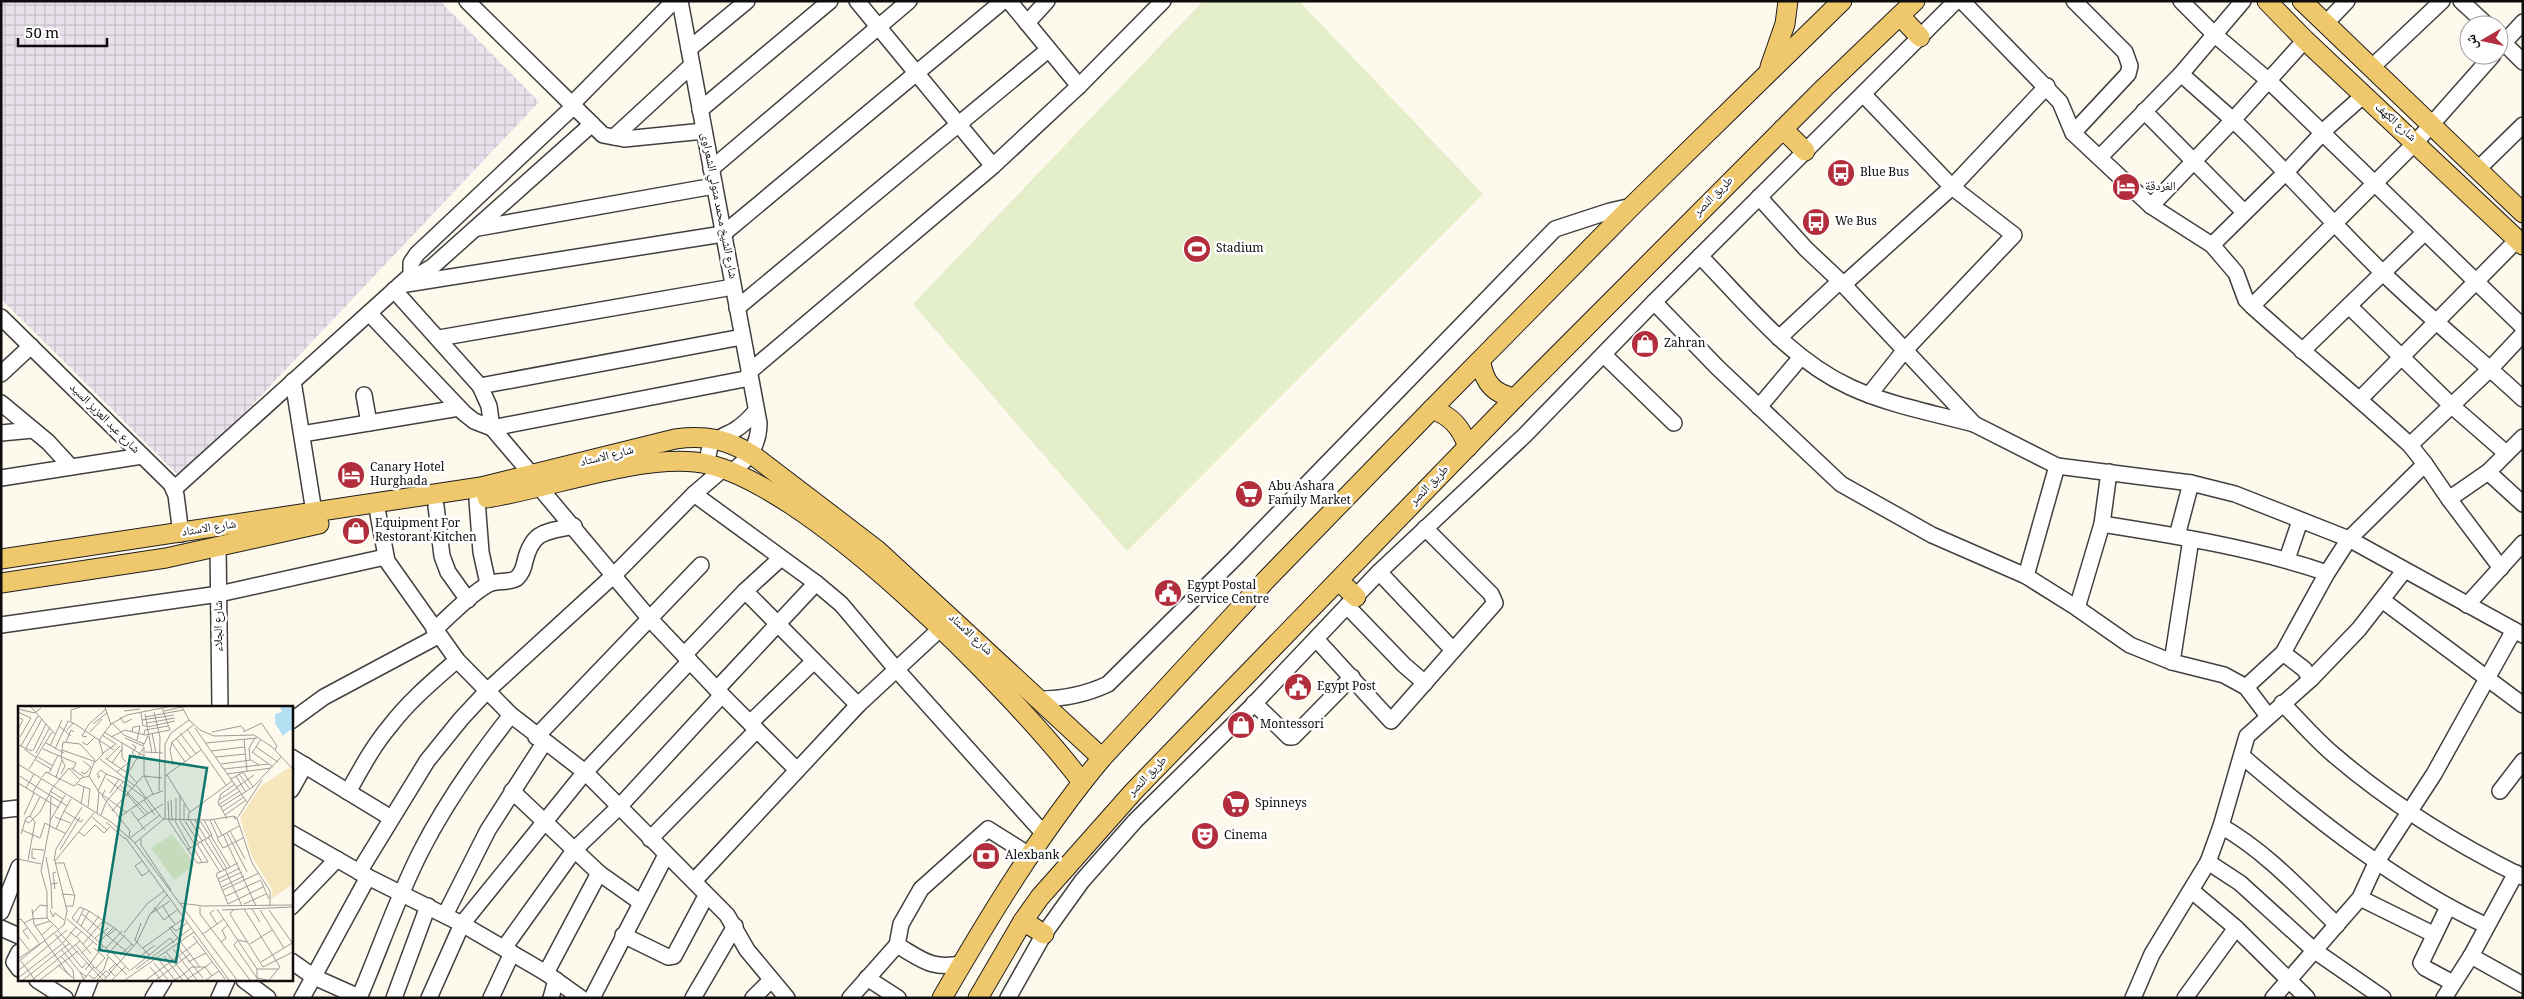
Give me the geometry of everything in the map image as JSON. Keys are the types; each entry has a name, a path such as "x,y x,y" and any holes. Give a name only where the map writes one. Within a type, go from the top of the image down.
{"main road":[{"path":"1767,73 1778,49 1788,1"},
{"path":"942,998 1045,835 1082,782 1102,758 1265,581 1432,409 1481,362 1632,206 1842,1"},
{"name":"طريق النصر","path":"978,998 1023,920 1062,871 1128,798 1515,398 1783,129 1915,1"},
{"name":"شارع الكهف","path":"2267,1 2305,40 2416,142 2520,242"},
{"name":"شارع الكهف","path":"2302,1 2430,126 2523,213"},
{"path":"1900,16 1920,37"},
{"path":"1783,129 1804,151"},
{"path":"1481,362 1482,373 1494,390 1515,398"},
{"path":"1432,409 1442,413 1455,423 1468,446"},
{"name":"شارع الاستاد","path":"1,583 118,567 298,527 477,500 675,439 697,436 715,438 736,445 750,454 877,550 1102,758"},
{"name":"شارع الاستاد","path":"1,559 181,534 482,487 536,482 633,467 676,462 721,468 754,483 816,524 873,569 940,629 1022,710 1082,782"},
{"path":"1339,581 1352,602"},
{"path":"1023,920 1044,934"}],"street":[{"path":"468,1 603,135 624,139 704,131"},
{"path":"402,283 417,254 573,105 674,1"},
{"name":"شارع الشيخ محمد متولي الشعراوى","path":"680,1 756,411 759,435 750,454"},
{"path":"689,50 747,1"},
{"path":"700,110 830,1"},
{"path":"856,1 993,166"},
{"path":"711,169 909,1"},
{"path":"402,283 723,234 917,74 1002,1"},
{"path":"1009,1 1078,86"},
{"path":"1027,24 1047,1"},
{"path":"369,313 459,408 474,422 492,428 749,375 993,166 1078,86 1163,1"},
{"path":"1008,998 1044,934 1082,881 1135,821 1316,640 1379,572 1525,435 1604,356 1654,302 1956,1"},
{"path":"1962,1 2047,86 2060,102 2073,133 2151,206 2212,245 2236,273 2246,300 2410,445 2501,568"},
{"path":"2073,133 2128,74 2130,66 2125,52 2074,1"},
{"path":"2181,1 2215,35 2269,81 2523,327"},
{"path":"2100,157 2181,74 2243,1"},
{"path":"2325,24 2347,1"},
{"path":"2371,68 2442,1"},
{"path":"2461,1 2476,15"},
{"path":"2509,35 2523,22"},
{"path":"2151,206 2195,162 2305,40"},
{"path":"737,308 1048,50"},
{"path":"2509,50 2523,62"},
{"path":"614,137 692,65"},
{"path":"2252,306 2416,142 2484,65"},
{"path":"2181,74 2287,171 2334,224 2384,274 2523,400"},
{"path":"1779,338 1952,187 2047,86"},
{"path":"1863,94 1952,187 2014,235 1904,352 1869,395"},
{"path":"2212,245 2287,171 2322,132 2364,95"},
{"path":"2144,111 2244,212"},
{"path":"181,534 174,490 402,283 432,267 478,228 592,124"},
{"path":"2477,170 2523,125"},
{"path":"478,228 714,186"},
{"path":"1759,197 1806,249 1841,283 1904,352 1974,424"},
{"path":"1038,699 1070,697 1090,693 1108,684 1235,558 1555,230 1610,211 1632,206"},
{"path":"2302,351 2384,274 2425,232"},
{"path":"2360,399 2477,282 2520,242"},
{"path":"1700,256 1779,338 1801,357 1850,387 1884,401 1974,424 2057,466 2191,482 2235,494 2349,539 2519,633 2487,679 2411,812 2376,863 2360,898 2273,998"},
{"path":"402,283 439,338 480,386 490,406 492,428 650,618 796,770"},
{"path":"439,338 733,287"},
{"path":"1654,302 1718,368 1842,484 1932,535 2026,576 2078,608 2130,645 2172,662 2224,675 2246,687 2268,716"},
{"path":"2349,306 2452,406 2506,454"},
{"name":"شارع عبد العزيز السيد","path":"1,317 167,480 174,490"},
{"path":"2410,445 2490,369 2523,334"},
{"path":"480,386 742,337"},
{"path":"1,374 31,346"},
{"path":"1604,356 1674,423"},
{"path":"1759,407 1801,357"},
{"path":"294,381 314,512"},
{"path":"364,395 369,423"},
{"path":"1,403 33,430 71,467"},
{"path":"302,434 459,408"},
{"path":"721,468 709,450 715,438 742,425 756,411"},
{"path":"1,433 33,430"},
{"path":"2448,498 2488,472 2523,437"},
{"path":"302,998 314,977 390,818 444,738 487,692 614,575 721,468 742,465 750,454"},
{"path":"1,478 142,456"},
{"path":"2246,687 2283,653 2327,573 2349,539 2424,464"},
{"path":"2026,576 2057,466"},
{"path":"2078,608 2102,524 2109,472"},
{"path":"2488,472 2523,504"},
{"path":"2172,662 2191,482"},
{"path":"694,494 816,583 841,604 896,669 1045,835"},
{"path":"477,500 481,552 488,584"},
{"path":"436,506 442,556 448,572 468,600"},
{"path":"378,514 385,556 436,633 457,660 510,714 540,740 585,772 694,881 706,896 727,915 747,950 788,998"},
{"path":"2287,559 2300,520"},
{"path":"2102,524 2287,559 2327,573"},
{"path":"292,719 324,697 436,633 468,600 488,584 513,580 519,576 530,545 535,538 543,533 574,526"},
{"path":"1316,640 1391,721 1493,607 1494,599 1425,528"},
{"path":"2468,605 2523,543"},
{"name":"شارع الجلاء","path":"218,545 220,706"},
{"path":"1,625 219,594 385,556"},
{"path":"430,998 462,924 545,820 745,591 782,558"},
{"path":"445,915 488,830 540,740 700,565"},
{"path":"2133,998 2152,954 2208,862 2221,826 2247,736 2311,679 2382,600 2404,571"},
{"path":"1379,572 1453,650"},
{"path":"491,998 508,951 575,849 620,806 816,583"},
{"path":"745,591 858,705"},
{"path":"2382,600 2523,705"},
{"path":"1352,602 1404,665 1425,683"},
{"path":"694,881 858,705 940,629"},
{"path":"2283,653 2304,669 2311,679"},
{"path":"348,792 368,757 390,726 414,698 457,660"},
{"path":"650,839 814,661"},
{"path":"1254,703 1283,732 1289,737 1293,737 1352,677"},
{"path":"2282,704 2333,754 2411,812 2519,875 2444,998"},
{"path":"292,962 314,977 359,998 401,892 421,850 457,786 510,714"},
{"path":"2242,756 2292,799 2376,863 2448,907 2487,926"},
{"path":"292,758 390,818"},
{"path":"2500,791 2523,761"},
{"path":"292,788 305,765"},
{"path":"512,791 545,820 599,873 640,902"},
{"path":"1,810 18,808"},
{"path":"2221,826 2245,840 2265,856 2337,924"},
{"path":"850,998 897,945 900,924 921,889 988,829 1031,856"},
{"path":"292,833 363,874 462,924 551,976 581,998"},
{"path":"592,998 666,855"},
{"path":"292,906 337,859"},
{"path":"2208,862 2240,883 2315,951 2383,998"},
{"path":"1,912 18,870"},
{"path":"551,998 551,976 599,873"},
{"path":"2192,891 2236,928 2307,998"},
{"path":"623,935 668,957 674,956 706,896"},
{"path":"2360,898 2433,934"},
{"path":"394,998 428,906"},
{"path":"2448,907 2433,934 2421,963 2425,968 2453,983"},
{"path":"693,998 735,926"},
{"path":"1,928 18,936"},
{"path":"2185,998 2236,928"},
{"path":"897,945 929,964 950,966 963,962"},
{"path":"18,954 14,962 18,967"},
{"path":"2471,956 2523,985"},
{"path":"868,978 898,998"},
{"path":"753,998 771,980"},
{"path":"41,982 65,998"},
{"path":"83,998 89,982"},
{"path":"153,998 163,982"},
{"path":"219,998 226,982"},
{"path":"247,982 268,998"}],"shaded area":[{"path":"1,1 440,1 539,102 182,479 1,299"}],"green space":[{"name":"Stadium","path":"1203,1 1299,1 1483,194 1127,551 913,304"}],"place":[{"name":"Blue Bus","path":"1841,173"},
{"name":"الغردقة","path":"2126,187"},
{"name":"We Bus","path":"1816,222"},
{"name":"Stadium","path":"1197,249"},
{"name":"Zahran","path":"1645,344"},
{"name":"Canary Hotel Hurghada","path":"351,475"},
{"name":"Abu Ashara Family Market","path":"1249,494"},
{"name":"Equipment For Restorant Kitchen","path":"356,531"},
{"name":"Egypt Postal Service Centre","path":"1168,593"},
{"name":"Egypt Post","path":"1298,687"},
{"name":"Montessori","path":"1241,725"},
{"name":"Spinneys","path":"1236,804"},
{"name":"Cinema","path":"1205,836"},
{"name":"Alexbank","path":"986,856"}]}
